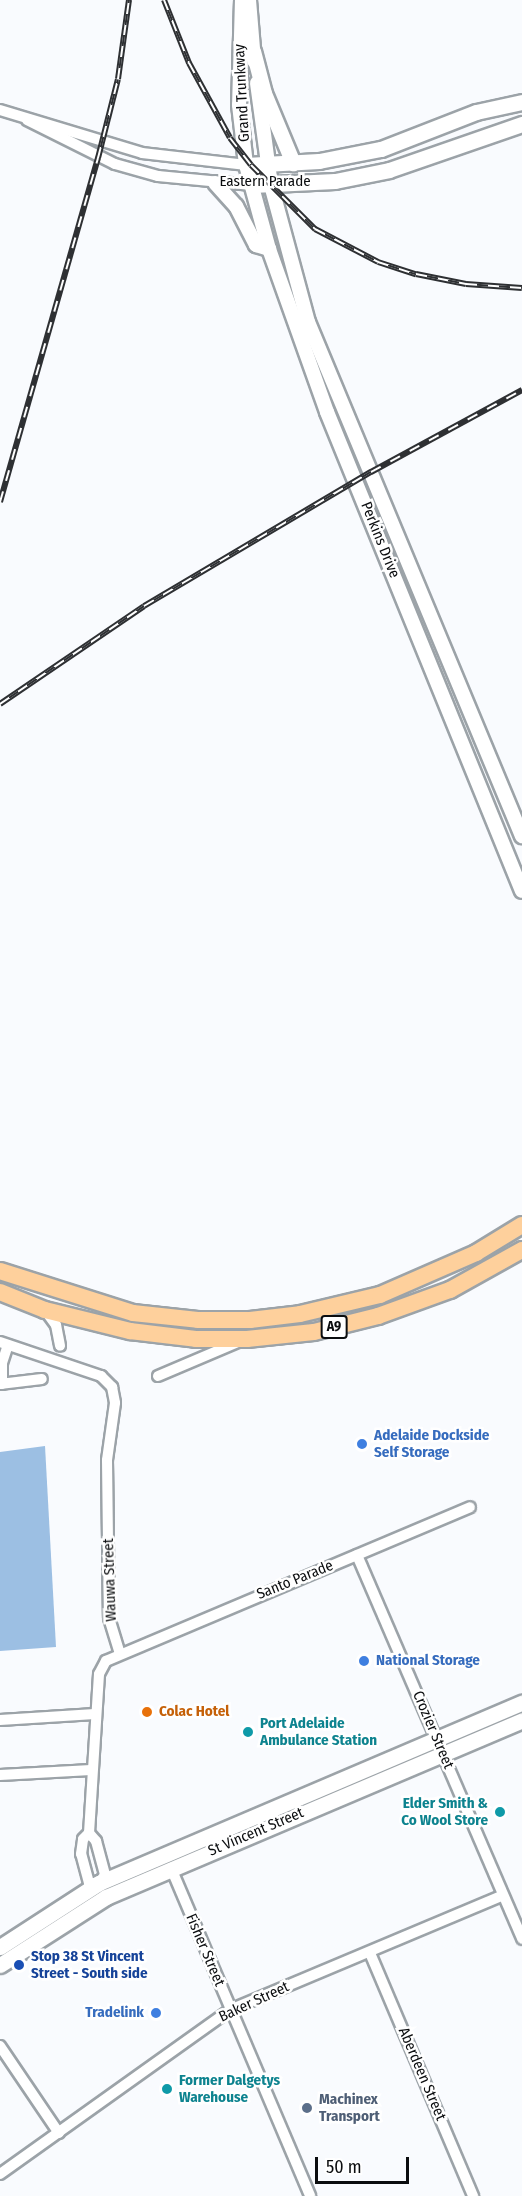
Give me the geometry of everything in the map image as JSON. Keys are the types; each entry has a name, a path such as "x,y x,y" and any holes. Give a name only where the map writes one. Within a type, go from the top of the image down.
{"highway":[{"name":"A9","path":"0,1271 133,1313 250,1320 300,1314 380,1296 467,1258 522,1225"},
{"name":"A9","path":"0,1292 45,1310 130,1331 196,1339 247,1338 314,1332 378,1316 450,1290 522,1250"}],"main road":[{"path":"253,51 264,93 293,163"},
{"name":"Eastern Parade","path":"246,165 293,163 381,149 476,112 522,102"},
{"name":"Eastern Parade","path":"252,184 334,181 389,170 522,124"},
{"name":"St Vincent Street","path":"0,1947 102,1890 436,1739 522,1703"},
{"name":"St Vincent Street","path":"0,1965 102,1890 171,1868 522,1720"}],"street":[{"name":"Grand Trunkway","path":"242,0 239,105 246,165 252,184"},
{"name":"Grand Trunkway","path":"249,0 267,165"},
{"name":"Eastern Parade","path":"0,110 142,153 246,165"},
{"name":"Eastern Parade","path":"14,113 115,164 158,176 215,183 252,184"},
{"name":"Perkins Drive","path":"267,165 308,322 522,836"},
{"path":"215,183 236,206 256,245 269,249"},
{"name":"Perkins Drive","path":"252,184 269,249 327,412 522,891"},
{"path":"45,1310 56,1325 60,1346"},
{"path":"158,1376 247,1338"},
{"path":"4,1344 1,1384 42,1379"},
{"name":"Wauwa Street","path":"4,1344 101,1376 112,1387 116,1402 107,1460 109,1618 120,1653"},
{"name":"Santo Parade","path":"120,1653 470,1507"},
{"name":"Crozier Street","path":"357,1555 522,1939"},
{"path":"89,1833 96,1840 105,1875 102,1890 89,1883 83,1866 83,1839 89,1833 91,1770 99,1674 106,1661 120,1653"},
{"path":"0,1720 95,1714"},
{"path":"0,1775 91,1770"},
{"name":"Fisher Street","path":"171,1868 310,2196"},
{"name":"Baker Street","path":"0,2174 230,2010 370,1953 503,1895"},
{"name":"Aberdeen Street","path":"370,1953 473,2196"},
{"path":"0,2046 59,2133"}],"water":[{"path":"45,1446 56,1647 0,1651 0,1452"}],"railway":[{"path":"0,502 98,158 118,79 129,0"},
{"path":"164,0 189,63 230,138 251,165 315,229 378,262 416,274 466,284 522,288"},
{"path":"0,704 144,606 371,472 522,390"}],"place":[{"name":"Adelaide Dockside Self Storage","path":"362,1444"},
{"name":"National Storage","path":"364,1661"},
{"name":"Colac Hotel","path":"147,1712"},
{"name":"Port Adelaide Ambulance Station","path":"248,1732"},
{"name":"Elder Smith & Co Wool Store","path":"500,1812"},
{"name":"Stop 38 St Vincent Street - South side","path":"19,1965"},
{"name":"Tradelink","path":"156,2013"},
{"name":"Former Dalgetys Warehouse","path":"167,2089"},
{"name":"Machinex Transport","path":"307,2108"}]}
